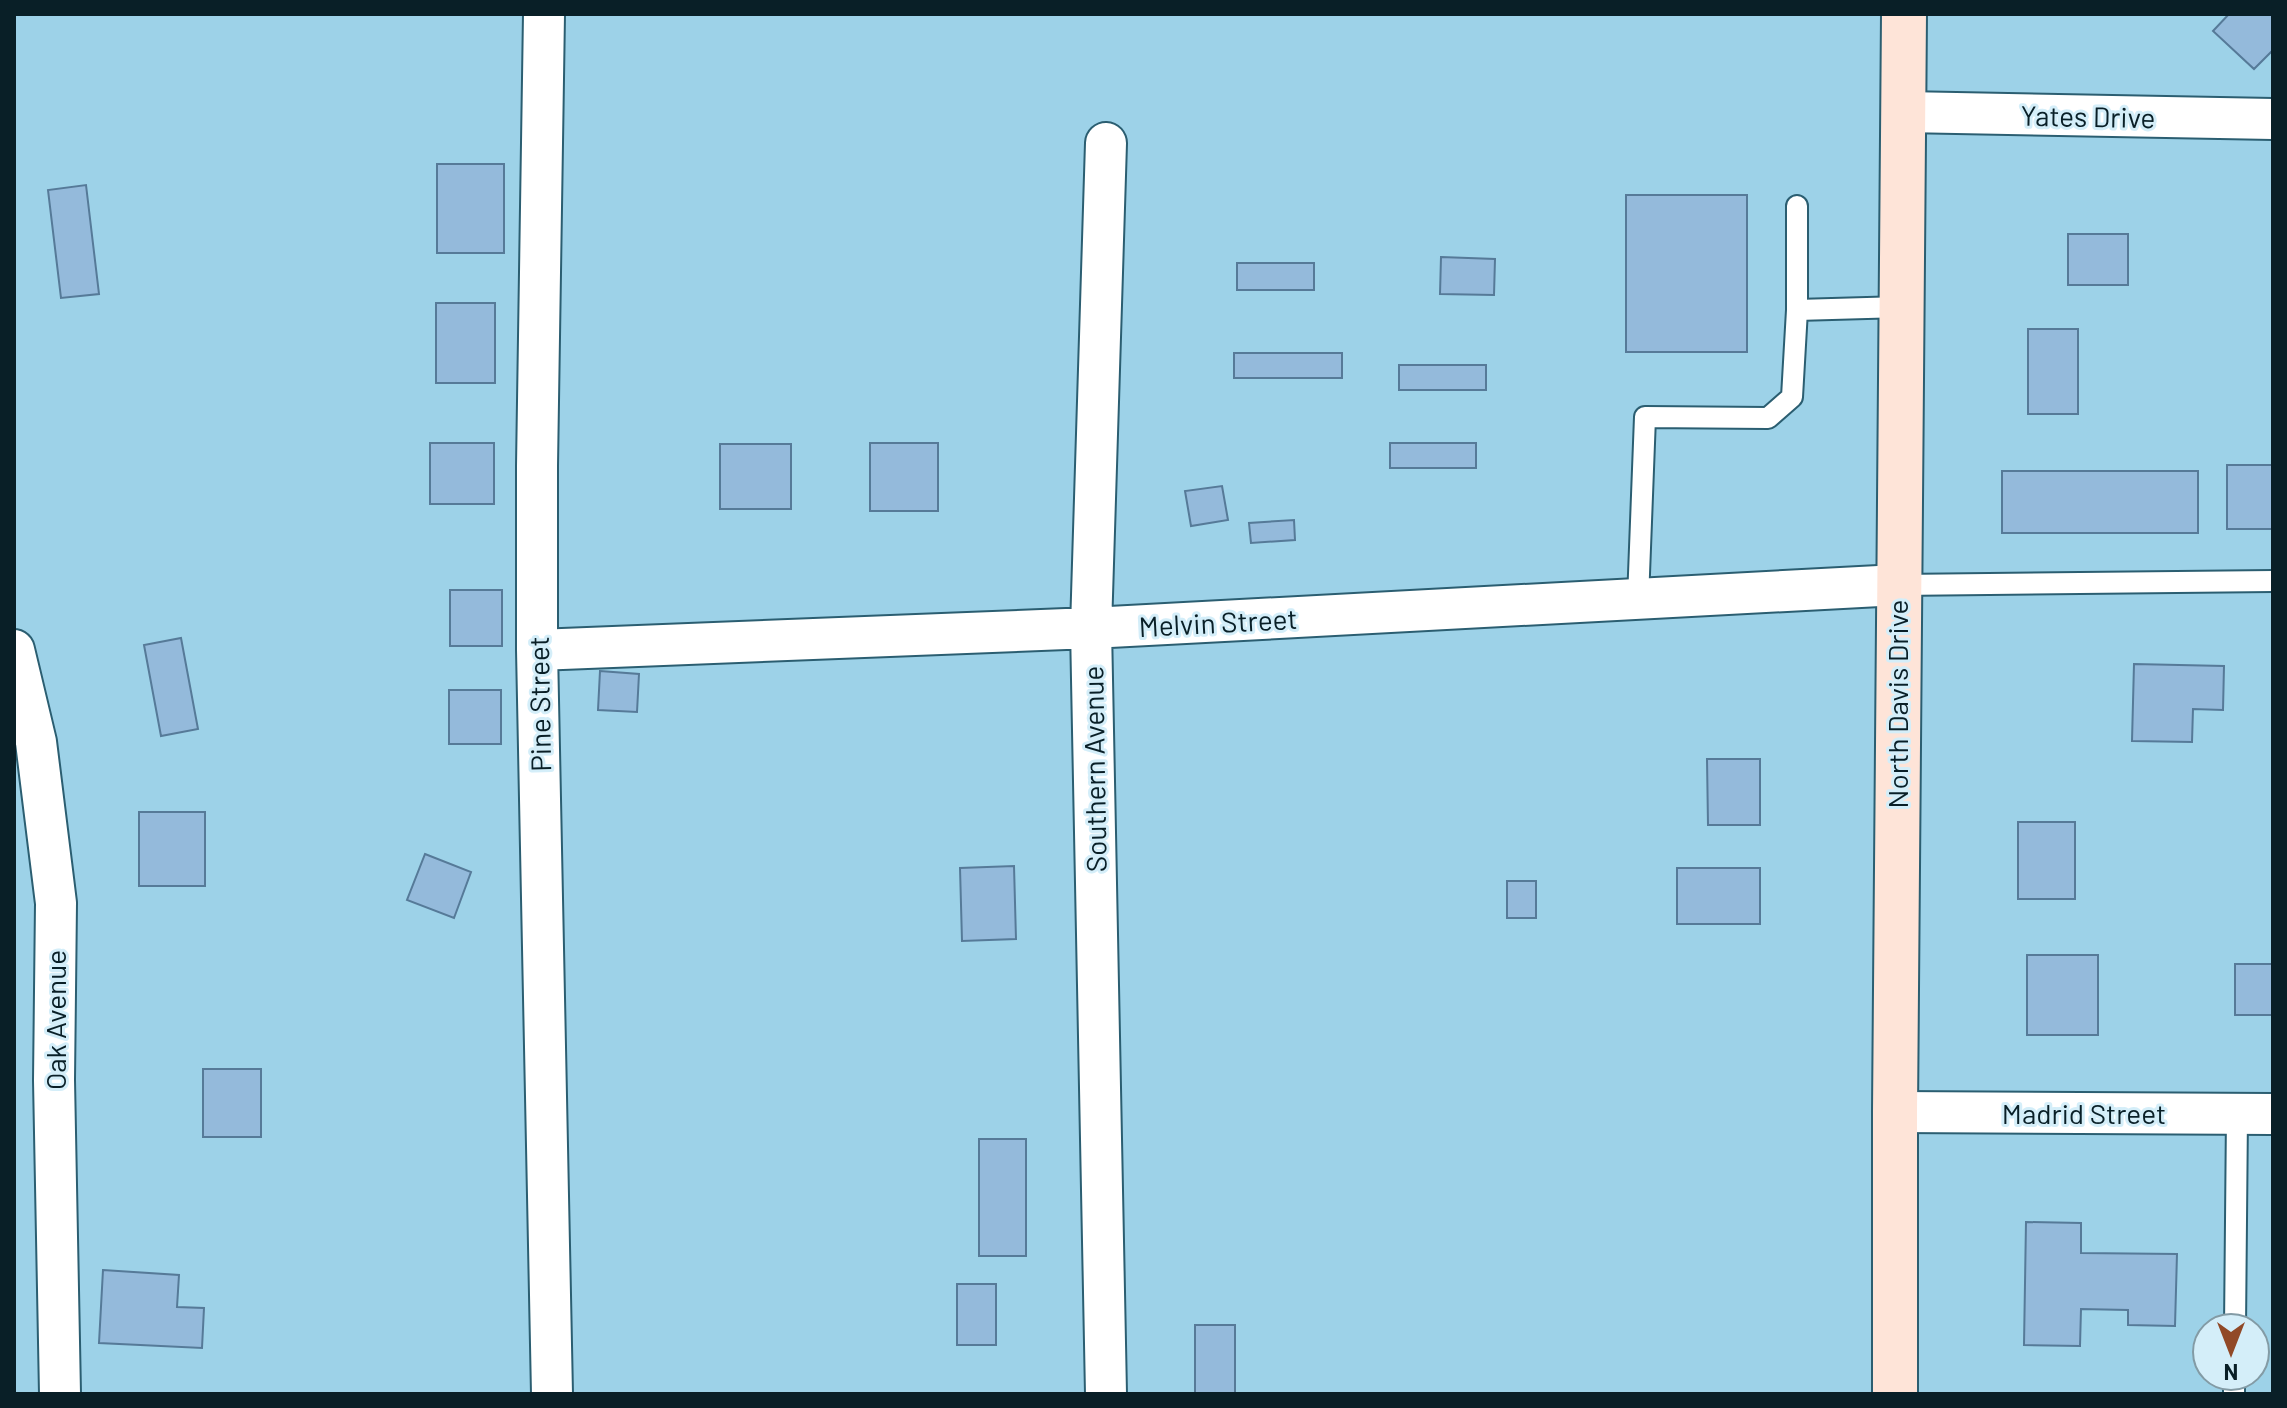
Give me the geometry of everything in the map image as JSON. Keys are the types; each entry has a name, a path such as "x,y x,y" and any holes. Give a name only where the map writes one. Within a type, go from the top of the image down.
{"main road":[{"name":"North Davis Drive","path":"1895,1394 1904,14"}],"street":[{"name":"Pine Street","path":"544,14 537,650 552,1394"},
{"name":"Yates Drive","path":"1904,112 2273,119"},
{"name":"Southern Avenue","path":"1106,143 1091,628 1106,1394"},
{"name":"Melvin Street","path":"537,650 1091,628 1898,585"},
{"name":"Oak Avenue","path":"14,650 36,742 56,903 54,1080 60,1394"},
{"name":"Madrid Street","path":"1895,1112 2255,1114"}],"lane":[{"path":"1638,600 1645,417 1768,418 1792,397 1797,310 1797,206"},
{"path":"1797,310 1902,307"},
{"path":"1898,585 2273,581"},
{"path":"2236,1312 2255,1114"}],"building":[{"path":"2229,14 2273,14 2273,50 2254,69 2213,31"},
{"path":"437,164 504,164 504,253 437,253"},
{"path":"86,185 99,294 61,298 48,190"},
{"path":"1626,195 1747,195 1747,352 1626,352"},
{"path":"2068,234 2128,234 2128,285 2068,285"},
{"path":"1441,257 1495,259 1494,295 1440,294"},
{"path":"1237,263 1314,263 1314,290 1237,290"},
{"path":"436,303 495,303 495,383 436,383"},
{"path":"2028,329 2078,329 2078,414 2028,414"},
{"path":"1234,353 1342,353 1342,378 1234,378"},
{"path":"1399,365 1486,365 1486,390 1399,390"},
{"path":"430,443 494,443 494,504 430,504"},
{"path":"870,443 938,443 938,511 870,511"},
{"path":"1390,443 1476,443 1476,468 1390,468"},
{"path":"720,444 791,444 791,509 720,509"},
{"path":"2227,465 2273,465 2273,529 2227,529"},
{"path":"2002,471 2198,471 2198,533 2002,533"},
{"path":"1222,486 1228,520 1191,526 1185,491"},
{"path":"1294,520 1295,540 1251,543 1249,523"},
{"path":"450,590 502,590 502,646 450,646"},
{"path":"181,638 198,729 161,736 144,645"},
{"path":"2134,664 2224,666 2223,710 2193,709 2192,742 2132,741"},
{"path":"600,671 639,674 637,712 598,710"},
{"path":"449,690 501,690 501,744 449,744"},
{"path":"1707,759 1760,759 1760,825 1708,825"},
{"path":"139,812 205,812 205,886 139,886"},
{"path":"2018,822 2075,822 2075,899 2018,899"},
{"path":"425,854 471,872 454,918 407,900"},
{"path":"1014,866 1016,939 962,941 960,868"},
{"path":"1677,868 1760,868 1760,924 1677,924"},
{"path":"1507,881 1536,881 1536,918 1507,918"},
{"path":"2027,955 2098,955 2098,1035 2027,1035"},
{"path":"2235,964 2273,964 2273,1015 2235,1015"},
{"path":"203,1069 261,1069 261,1137 203,1137"},
{"path":"979,1139 1026,1139 1026,1256 979,1256"},
{"path":"2026,1222 2081,1223 2081,1253 2177,1254 2175,1326 2128,1325 2128,1310 2081,1309 2080,1346 2024,1345"},
{"path":"103,1270 179,1275 177,1307 204,1308 202,1348 99,1343"},
{"path":"957,1284 996,1284 996,1345 957,1345"},
{"path":"1195,1325 1235,1325 1235,1394 1195,1394"}]}
